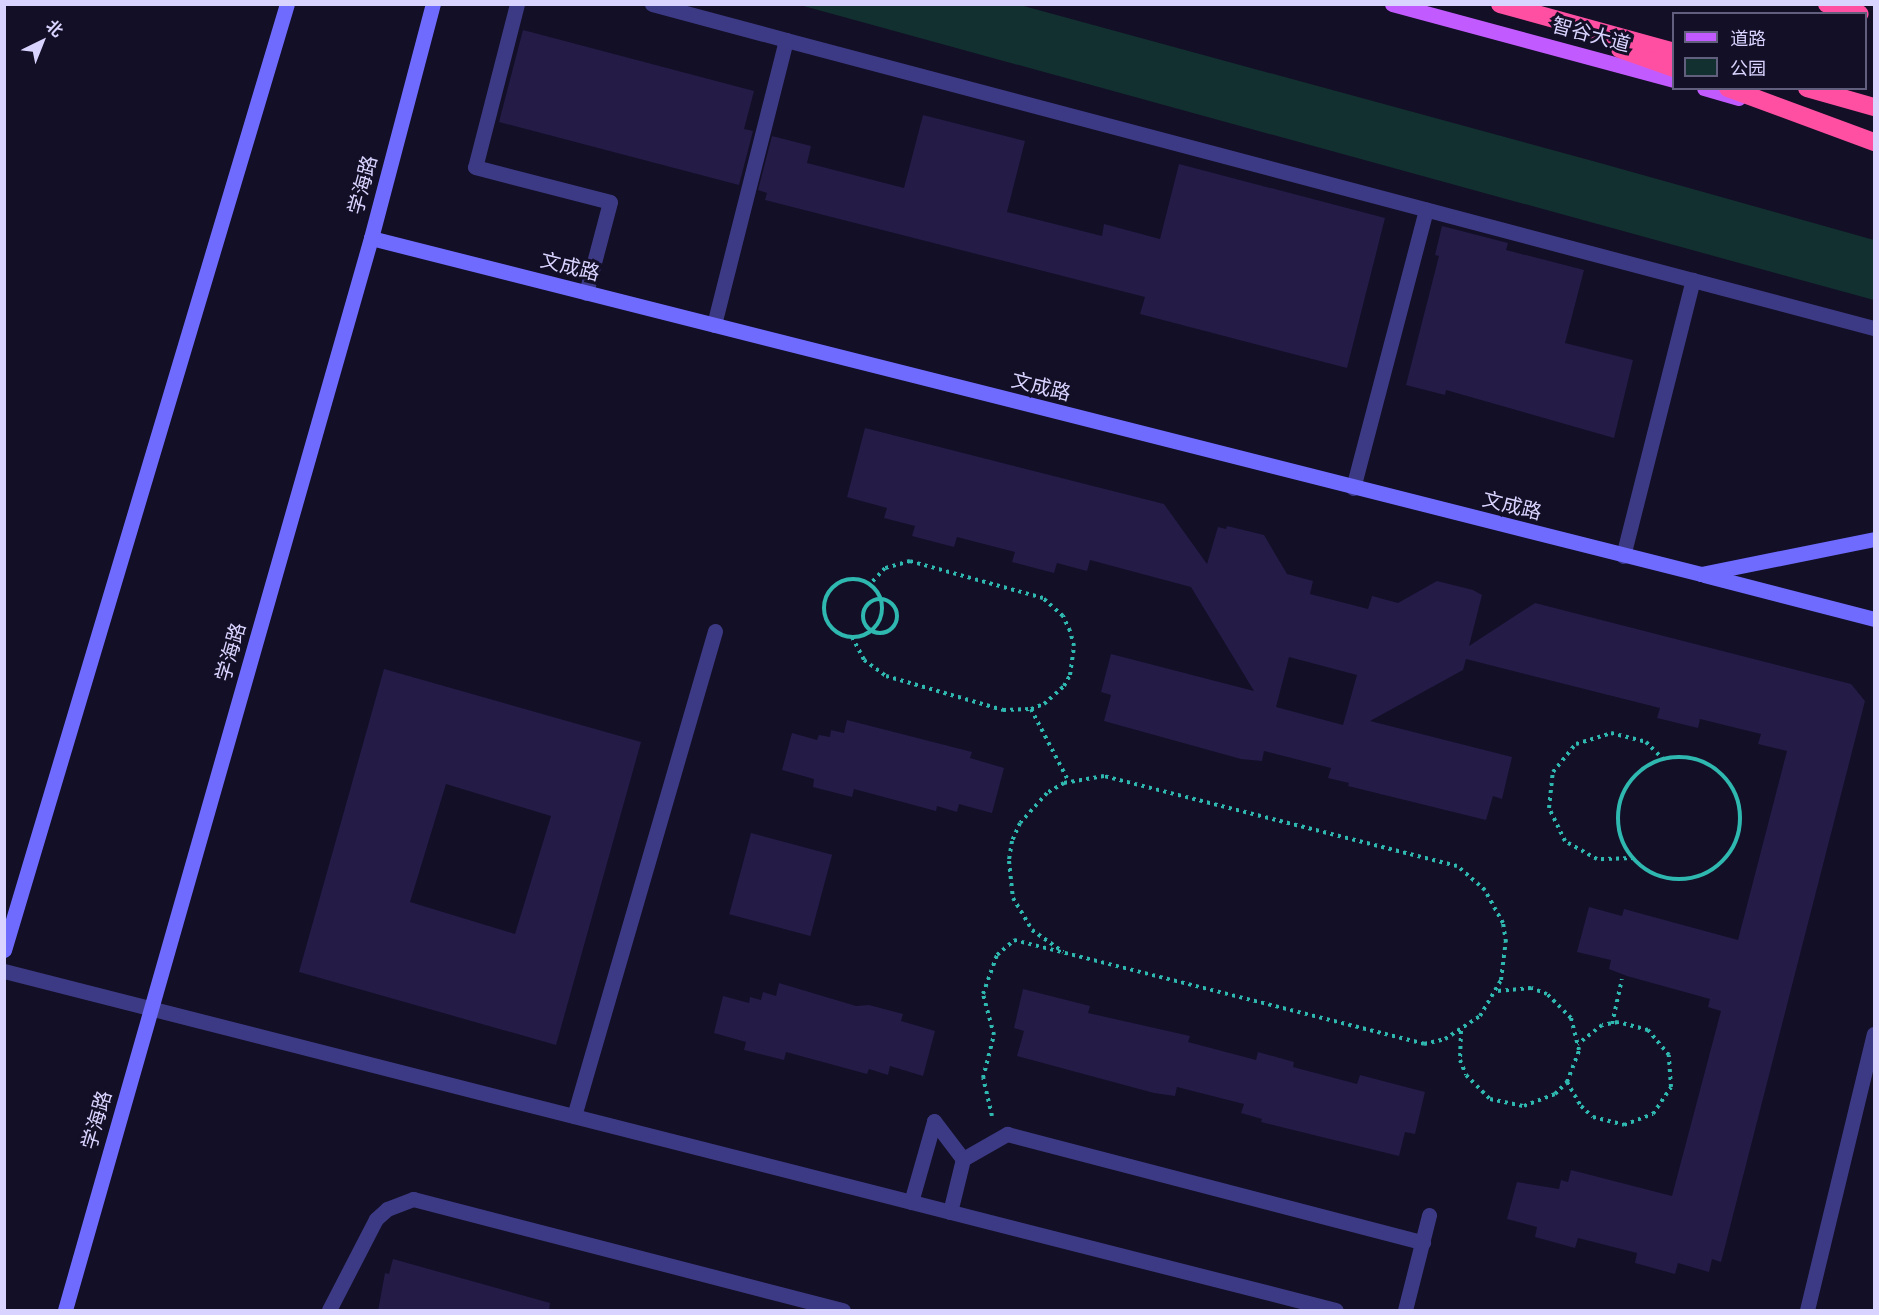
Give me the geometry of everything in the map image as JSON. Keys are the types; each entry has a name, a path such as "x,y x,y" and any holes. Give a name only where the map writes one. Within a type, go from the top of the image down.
{"highway":[{"path":"1827,4 1853,12"},
{"path":"1503,5 1672,67"},
{"name":"智谷大道","path":"1503,5 1672,51"},
{"path":"1733,90 1875,142"},
{"path":"1814,90 1875,107"}],"main road":[{"path":"4,950 287,4"},
{"name":"学海路","path":"64,1311 371,238 433,4"},
{"name":"智谷大道","path":"1392,4 1672,79"},
{"path":"1711,90 1875,134"},
{"name":"文成路","path":"371,238 1875,620"},
{"name":"文成路","path":"1701,574 1875,539"}],"street":[{"path":"517,4 475,167 610,202 586,293"},
{"path":"652,4 1875,328"},
{"path":"714,325 786,40"},
{"path":"1353,488 1426,209"},
{"path":"1623,556 1693,280"},
{"path":"574,1116 715,631"},
{"path":"4,971 1336,1311"},
{"path":"1807,1311 1875,1034"},
{"path":"911,1202 934,1121 963,1159"},
{"path":"950,1212 963,1159 1007,1134 1423,1242"},
{"path":"329,1311 376,1218 393,1205 413,1199 843,1311"},
{"path":"1405,1311 1429,1215"}],"path":[{"path":"852,637 864,660 886,676 1003,710 1031,709 1064,686 1074,662 1070,631 1054,606 1031,592 910,561 885,568 870,584"},
{"path":"859,579 870,584 881,599 892,604 897,620 886,633 871,631 852,637 836,632 828,624 824,601 837,583 859,579"},
{"path":"871,631 863,622 863,613 867,605 881,599"},
{"path":"871,631 881,614 881,599"},
{"path":"1031,709 1069,782"},
{"path":"1634,858 1615,862 1597,859 1565,841 1549,808 1553,772 1576,744 1592,736 1611,733 1646,742 1664,760"},
{"path":"1688,758 1719,773 1738,802 1737,837 1719,865 1687,879 1653,874 1634,858 1620,835 1620,801 1639,772 1664,760 1688,758"},
{"path":"990,1144 992,1111 983,1078 994,1035 983,994 997,955 1014,940 1424,1044 1461,1030 1480,1016 1496,991 1506,961 1503,923 1485,890 1457,866 1104,776 1069,782 1032,807 1020,823 1009,861 1013,898 1022,915 1032,930 1063,952"},
{"path":"1612,1024 1622,979"},
{"path":"1461,1030 1460,1060 1466,1075 1490,1099 1507,1105 1532,1105 1555,1094 1567,1082 1575,1067 1578,1044 1571,1018 1547,994 1514,987 1496,991"},
{"path":"1567,1082 1581,1106 1608,1124 1640,1122 1664,1101 1672,1071 1661,1041 1634,1024 1612,1024 1588,1034 1578,1044"}],"green space":[{"path":"800,5 1020,5 1600,163 1874,240 1874,300"}],"building":[{"path":"523,30 754,91 744,129 753,131 739,185 499,122"},
{"path":"923,115 1025,141 1007,212 1102,236 1104,224 1160,239 1179,164 1385,218 1347,368 1140,314 1145,297 765,200 767,193 758,190 772,136 811,146 807,163 904,188"},
{"path":"1442,226 1508,243 1506,250 1584,270 1565,343 1633,360 1614,438 1446,390 1445,395 1406,385 1439,256 1435,255"},
{"path":"865,428 1164,504 1207,564 1218,527 1226,529 1227,526 1264,535 1287,574 1313,581 1310,594 1368,609 1372,596 1398,603 1437,581 1473,590 1482,595 1469,646 1535,603 1851,684 1865,701 1721,1262 1712,1259 1709,1272 1678,1263 1675,1274 1635,1263 1637,1253 1578,1238 1575,1248 1535,1237 1537,1227 1507,1219 1517,1182 1559,1189 1561,1180 1568,1182 1571,1170 1672,1196 1721,1011 1708,1007 1710,999 1627,976 1609,969 1611,960 1577,952 1589,907 1622,916 1624,909 1738,940 1787,751 1758,744 1761,734 1700,719 1698,728 1657,718 1660,708 1466,659 1463,670 1370,721 1512,757 1502,799 1493,796 1486,820 1348,786 1349,783 1328,778 1331,768 1264,751 1262,761 1241,759 1104,721 1111,695 1101,692 1111,654 1254,691 1191,587 1090,560 1087,571 1057,563 1054,573 1012,562 1015,552 957,537 954,547 912,536 915,526 884,518 887,508 847,497","holes":["1289,657 1357,675 1343,725 1276,707"]},
{"path":"384,669 641,742 556,1045 299,972","holes":["446,784 551,816 515,934 410,902"]},
{"path":"847,720 972,752 970,758 1004,768 992,813 959,804 957,812 937,806 936,811 854,789 852,797 813,787 814,779 782,770 792,733 817,740 819,735 830,737 831,730 844,733"},
{"path":"751,833 832,855 810,936 729,914"},
{"path":"779,983 856,1006 869,1005 903,1014 901,1021 935,1031 923,1076 890,1066 888,1075 869,1069 867,1074 786,1052 784,1060 744,1050 746,1042 714,1033 723,996 749,1003 750,997 761,1000 763,992 776,996"},
{"path":"1023,989 1090,1006 1088,1013 1190,1036 1188,1042 1256,1060 1258,1052 1294,1062 1293,1067 1357,1084 1360,1075 1425,1092 1415,1134 1405,1132 1399,1156 1261,1122 1262,1119 1241,1113 1244,1104 1177,1087 1175,1096 1154,1093 1017,1056 1024,1031 1014,1028"},
{"path":"393,1259 550,1303 549,1311 378,1311 385,1273 389,1274"}]}
